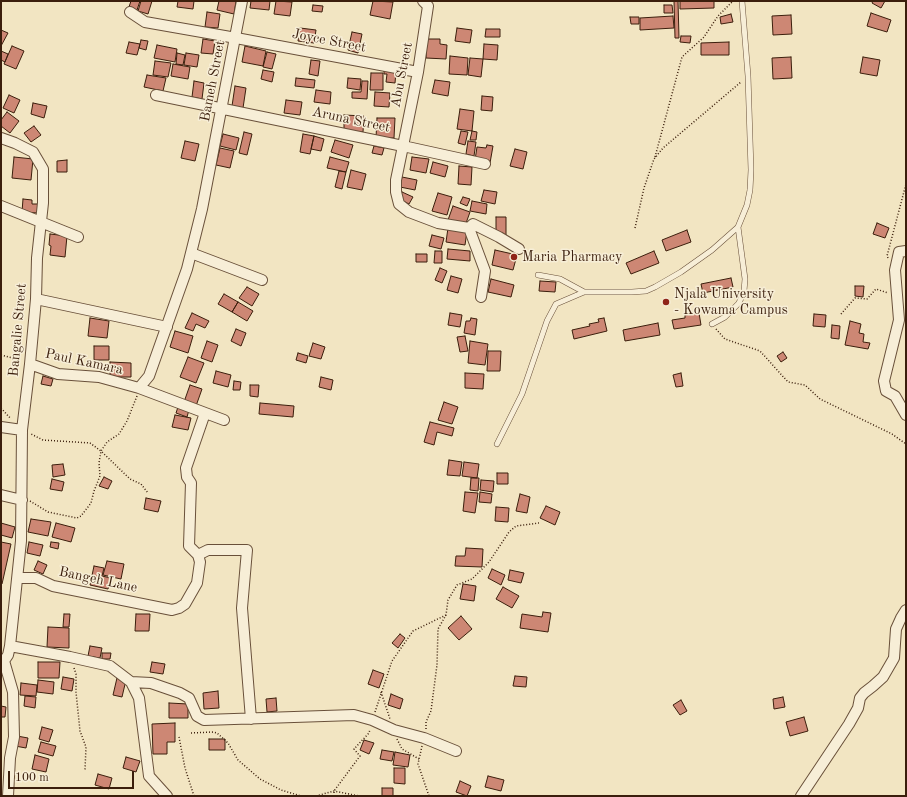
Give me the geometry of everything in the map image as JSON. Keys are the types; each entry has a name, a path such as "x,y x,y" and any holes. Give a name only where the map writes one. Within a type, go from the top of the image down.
{"street":[{"name":"Bameh Street","path":"140,388 150,376 187,269 202,209 242,1"},
{"name":"Abu Street","path":"403,146 418,72 428,6 422,1"},
{"name":"Joyce Street","path":"130,12 145,22 418,72"},
{"name":"Aruna Street","path":"156,95 403,146 396,180 398,204 408,212 438,223 471,226"},
{"name":"Bangalie Street","path":"1,138 33,152 43,170 43,203 37,258 36,299 22,430 21,541 18,578 6,657"},
{"path":"403,146 485,164"},
{"path":"1,206 78,237"},
{"path":"471,226 499,237 519,250"},
{"path":"471,226 485,271 481,297"},
{"path":"906,251 899,252 895,270 902,326 884,381 886,391 895,396 906,415"},
{"path":"191,253 262,280"},
{"path":"36,299 166,327"},
{"name":"Paul Kamara","path":"30,364 58,374 99,377 140,388 224,420"},
{"path":"205,413 186,468 188,478 191,483 189,546 198,555 208,550 247,550 242,608 251,719"},
{"path":"1,427 22,430"},
{"path":"1,496 22,496"},
{"name":"Bangeh Lane","path":"18,578 36,578 53,586 172,610 185,604 197,583 200,562 198,555"},
{"path":"801,796 849,724 858,708 860,698 883,677 894,658 896,630 906,610"},
{"path":"8,796 5,757 14,737 13,692 6,657 70,657 110,666 131,682 139,698 149,776 167,796"},
{"path":"131,682 151,683 180,693 189,698 197,716 204,720 354,715 372,720 394,730 424,738 456,751"}],"lane":[{"path":"497,444 522,394 547,321 556,304 584,292 646,291 681,272 712,250 738,227 747,205 750,190 751,170 748,76 742,1"},
{"path":"712,324 725,317 739,303 744,291 745,279 738,227"},
{"path":"538,275 560,279 584,292"}],"path":[{"path":"635,228 644,188 654,159 682,57 704,37 718,16 733,1"},
{"path":"654,159 663,148 748,76"},
{"path":"895,270 887,256 906,184"},
{"path":"842,314 856,298 867,299 876,289 888,294 896,286"},
{"path":"712,324 724,339 760,351 788,382 805,385 820,399 892,434 906,444"},
{"name":"Paul Kamara","path":"1,355 22,360 30,364"},
{"path":"22,496 43,509 53,513 77,518 81,516 92,503 94,491 100,476 99,463 101,451 107,442 120,434 127,421 140,388"},
{"path":"1,408 11,419"},
{"path":"22,430 43,440 90,443 101,451 130,479 141,484 148,493"},
{"path":"429,796 418,764 426,722 431,711 437,665 438,629 446,615 448,600 457,584 472,579 489,562 509,532 516,526 539,523"},
{"path":"334,796 334,791 360,756 354,749 369,733 392,661 413,631 446,615"},
{"path":"70,657 76,674 76,692 80,731 86,747 85,770"},
{"path":"190,733 218,733 228,742 238,760 260,779 281,790 301,796"},
{"path":"179,737 185,768 194,796"},
{"path":"316,796 334,791 359,796"}],"building":[{"path":"131,1 140,1 137,10 129,7"},
{"path":"141,1 152,1 148,14 138,11"},
{"path":"178,1 194,1 193,9 177,7"},
{"path":"219,1 236,1 234,14 217,10"},
{"path":"251,1 270,1 269,10 250,8"},
{"path":"276,1 292,2 290,16 274,14"},
{"path":"373,1 393,2 390,19 370,15"},
{"path":"674,1 678,1 679,38 675,38"},
{"path":"680,1 714,1 714,8 680,9"},
{"path":"873,1 885,1 881,8 872,3"},
{"path":"313,5 323,6 322,12 312,11"},
{"path":"664,5 672,5 673,13 664,13"},
{"path":"207,12 220,14 218,28 205,27"},
{"path":"871,13 891,20 887,32 867,26"},
{"path":"731,14 733,22 721,24 720,17"},
{"path":"791,15 792,34 773,35 772,16"},
{"path":"673,16 674,28 640,30 640,18"},
{"path":"630,17 639,17 639,24 631,24"},
{"path":"300,28 316,30 314,43 298,41"},
{"path":"457,28 472,30 470,43 455,41"},
{"path":"486,29 500,29 500,37 485,37"},
{"path":"1,30 8,33 1,46"},
{"path":"352,32 362,34 358,53 348,50"},
{"path":"681,36 691,36 690,43 680,42"},
{"path":"203,39 215,41 213,54 201,53"},
{"path":"427,39 440,39 440,44 447,45 446,59 426,58"},
{"path":"141,40 148,41 146,50 139,48"},
{"path":"129,42 140,44 137,55 126,53"},
{"path":"729,42 729,55 701,55 701,43"},
{"path":"484,44 498,45 497,60 483,59"},
{"path":"157,45 177,49 175,62 154,58"},
{"path":"12,46 24,51 16,69 4,64"},
{"path":"245,46 266,51 263,66 242,62"},
{"path":"1,51 8,54 5,62 1,60"},
{"path":"267,52 276,54 272,69 263,67"},
{"path":"177,53 185,55 183,65 176,64"},
{"path":"186,53 199,55 197,67 184,65"},
{"path":"450,56 468,58 467,75 449,74"},
{"path":"791,57 792,78 773,79 772,58"},
{"path":"863,57 880,60 877,76 860,73"},
{"path":"470,58 483,59 481,77 468,75"},
{"path":"311,60 320,61 318,76 309,74"},
{"path":"155,61 171,63 168,77 153,75"},
{"path":"173,64 190,67 188,79 171,76"},
{"path":"263,70 274,72 272,82 261,79"},
{"path":"384,71 396,72 395,83 386,82 387,74 384,74"},
{"path":"371,73 383,73 383,90 370,90"},
{"path":"147,75 166,78 163,91 144,87"},
{"path":"296,78 315,80 314,88 295,86"},
{"path":"348,78 361,79 360,90 347,88"},
{"path":"435,80 450,82 448,96 432,93"},
{"path":"194,81 204,83 202,99 192,97"},
{"path":"362,81 368,81 367,99 352,98 352,92 361,92"},
{"path":"235,86 246,88 243,108 232,106"},
{"path":"316,90 331,92 330,104 314,102"},
{"path":"375,92 390,93 389,107 374,106"},
{"path":"9,95 20,100 14,113 3,108"},
{"path":"482,96 493,97 492,111 481,110"},
{"path":"286,100 302,102 300,115 284,113"},
{"path":"33,103 47,106 44,118 31,114"},
{"path":"460,109 474,111 472,131 457,129"},
{"path":"7,112 19,121 10,133 1,126 1,120"},
{"path":"344,115 364,116 363,132 344,131"},
{"path":"377,118 395,118 394,138 376,138"},
{"path":"34,126 41,135 31,142 24,133"},
{"path":"461,131 468,132 465,145 458,143"},
{"path":"472,131 477,132 476,140 470,140"},
{"path":"244,132 252,134 247,155 239,153"},
{"path":"223,134 239,138 236,150 220,146"},
{"path":"303,134 314,136 310,154 300,152"},
{"path":"314,136 324,139 321,151 311,149"},
{"path":"335,140 353,145 349,158 331,152"},
{"path":"185,141 199,144 195,161 181,158"},
{"path":"468,141 476,142 474,156 466,154"},
{"path":"487,145 493,146 490,163 475,160 477,147 486,148"},
{"path":"374,146 384,148 382,155 372,153"},
{"path":"220,148 234,151 230,168 216,165"},
{"path":"515,149 527,152 523,169 510,166"},
{"path":"14,157 33,159 31,180 12,178"},
{"path":"330,157 349,162 346,172 327,168"},
{"path":"412,157 429,159 426,173 410,170"},
{"path":"67,160 67,172 57,172 57,161"},
{"path":"433,162 448,166 445,177 430,173"},
{"path":"459,166 472,167 471,185 458,184"},
{"path":"351,170 366,174 362,190 347,187"},
{"path":"339,171 346,172 342,189 335,187"},
{"path":"402,177 417,180 415,190 400,187"},
{"path":"484,190 497,192 495,204 481,201"},
{"path":"402,192 413,197 409,204 399,199"},
{"path":"438,193 452,197 447,215 432,211"},
{"path":"463,197 470,199 467,206 460,203"},
{"path":"23,199 32,200 32,204 39,204 38,213 22,212"},
{"path":"472,201 487,204 486,214 470,211"},
{"path":"453,206 470,212 465,226 448,220"},
{"path":"496,217 506,217 506,235 496,235"},
{"path":"877,223 889,228 885,238 873,234"},
{"path":"448,228 467,231 465,245 446,242"},
{"path":"687,230 691,242 666,251 662,240"},
{"path":"50,234 67,236 65,257 50,255"},
{"path":"432,235 444,238 441,249 429,246"},
{"path":"448,249 470,251 470,261 447,259"},
{"path":"495,250 517,255 513,270 492,265"},
{"path":"435,251 442,251 442,263 434,263"},
{"path":"654,251 659,263 631,274 626,263"},
{"path":"416,254 427,254 427,262 416,262"},
{"path":"440,268 447,271 442,283 435,280"},
{"path":"451,276 462,279 458,293 447,290"},
{"path":"731,278 733,287 703,293 701,284"},
{"path":"491,279 514,285 511,297 488,292"},
{"path":"540,281 556,282 555,292 539,291"},
{"path":"855,286 864,286 863,297 855,296"},
{"path":"247,287 259,294 252,306 239,298"},
{"path":"224,294 238,302 232,312 218,304"},
{"path":"238,302 253,311 247,321 232,312"},
{"path":"192,313 209,321 205,328 196,324 193,331 185,328"},
{"path":"450,313 462,315 460,327 448,325"},
{"path":"699,313 701,325 674,329 672,320 685,318 685,315"},
{"path":"814,314 826,315 825,327 813,326"},
{"path":"90,318 109,321 107,338 88,336"},
{"path":"471,318 477,319 475,335 464,333 466,321 470,321"},
{"path":"604,318 607,331 574,339 572,330 590,326 589,324 599,322 598,319"},
{"path":"850,321 861,324 859,333 864,334 863,342 870,343 868,349 845,345"},
{"path":"658,323 660,335 625,341 623,330"},
{"path":"832,325 840,326 839,339 831,338"},
{"path":"236,329 246,333 241,346 231,341"},
{"path":"175,331 193,336 188,353 170,347"},
{"path":"465,336 468,351 460,352 457,337"},
{"path":"207,341 218,345 212,362 201,358"},
{"path":"470,341 488,344 485,365 468,363"},
{"path":"313,343 325,347 321,359 309,356"},
{"path":"94,346 109,346 109,360 94,360"},
{"path":"488,351 501,351 500,371 487,371"},
{"path":"783,352 787,358 781,362 777,356"},
{"path":"298,353 308,356 306,363 296,360"},
{"path":"188,357 204,363 196,383 180,377"},
{"path":"110,362 131,363 131,377 110,377"},
{"path":"216,371 231,375 228,387 213,383"},
{"path":"465,373 484,374 483,389 465,388"},
{"path":"681,373 683,386 676,387 673,375"},
{"path":"43,376 53,379 51,386 41,384"},
{"path":"321,377 333,380 331,390 319,387"},
{"path":"234,381 241,382 240,390 233,390"},
{"path":"190,385 202,389 196,406 184,402"},
{"path":"250,385 259,385 258,397 250,396"},
{"path":"444,402 458,407 452,424 438,420"},
{"path":"260,403 294,406 293,417 259,414"},
{"path":"178,407 189,410 187,417 176,413"},
{"path":"175,415 191,418 188,430 172,427"},
{"path":"430,422 454,428 452,436 437,432 434,445 424,442"},
{"path":"449,460 462,462 460,476 447,475"},
{"path":"464,462 479,464 477,478 462,476"},
{"path":"63,464 65,475 53,477 52,465"},
{"path":"497,473 508,473 508,484 497,484"},
{"path":"104,477 112,481 108,489 99,486"},
{"path":"471,478 479,478 478,491 470,490"},
{"path":"52,479 64,482 62,491 50,489"},
{"path":"481,480 494,481 493,492 480,490"},
{"path":"465,492 478,493 475,513 463,511"},
{"path":"480,492 492,494 491,503 479,502"},
{"path":"520,494 530,497 527,513 516,511"},
{"path":"146,498 161,501 158,512 144,509"},
{"path":"546,506 560,512 555,525 540,518"},
{"path":"496,507 509,508 508,522 495,521"},
{"path":"31,519 51,522 48,536 28,532"},
{"path":"1,523 15,527 12,538 1,535"},
{"path":"56,523 75,528 71,542 52,537"},
{"path":"1,542 11,544 2,584 1,584"},
{"path":"29,542 43,545 40,556 27,553"},
{"path":"51,542 59,543 58,549 50,547"},
{"path":"466,548 483,549 482,567 455,566 456,556 465,556"},
{"path":"38,561 47,565 43,574 34,570"},
{"path":"107,561 124,564 121,579 103,575"},
{"path":"94,566 104,568 102,576 111,578 108,589 90,585"},
{"path":"492,569 505,575 501,585 488,578"},
{"path":"510,570 524,573 521,583 508,580"},
{"path":"463,584 476,586 474,601 460,599"},
{"path":"503,587 519,596 512,608 496,599"},
{"path":"543,612 551,613 548,632 520,628 522,614 542,617"},
{"path":"64,614 70,614 69,627 63,627"},
{"path":"136,614 150,614 149,631 135,631"},
{"path":"461,616 472,629 459,640 448,628"},
{"path":"48,627 69,628 69,648 47,647"},
{"path":"400,634 405,638 398,648 392,643"},
{"path":"90,646 102,648 100,658 88,656"},
{"path":"102,653 111,653 110,659 102,659"},
{"path":"38,662 60,662 59,678 38,678"},
{"path":"152,662 165,664 163,674 150,672"},
{"path":"373,670 384,674 379,688 368,684"},
{"path":"515,676 527,677 526,687 513,686"},
{"path":"63,677 74,679 72,691 61,689"},
{"path":"117,678 126,680 122,697 113,695"},
{"path":"38,680 54,682 53,694 37,692"},
{"path":"21,683 37,685 36,696 20,695"},
{"path":"218,691 219,708 204,709 203,693"},
{"path":"391,694 403,699 400,709 388,705"},
{"path":"25,696 36,697 35,708 24,706"},
{"path":"783,697 785,707 774,709 773,699"},
{"path":"276,698 277,711 267,712 266,699"},
{"path":"681,700 687,711 680,715 673,705"},
{"path":"169,703 188,704 188,718 169,718"},
{"path":"1,706 6,707 5,717 1,717"},
{"path":"804,717 808,731 790,736 786,722"},
{"path":"175,723 175,742 167,742 167,754 153,754 152,724"},
{"path":"42,727 53,730 49,742 39,739"},
{"path":"17,736 28,738 26,748 15,746"},
{"path":"209,739 225,739 225,750 209,750"},
{"path":"364,740 374,743 369,754 360,750"},
{"path":"41,742 56,746 53,756 38,752"},
{"path":"382,750 394,752 392,761 380,759"},
{"path":"395,752 410,755 408,767 393,765"},
{"path":"35,755 49,759 46,772 32,769"},
{"path":"126,757 140,761 136,772 123,768"},
{"path":"394,768 405,768 405,784 394,783"},
{"path":"98,774 112,778 109,789 95,785"},
{"path":"488,776 504,780 501,791 485,787"},
{"path":"460,781 471,786 467,796 456,792"},
{"path":"382,788 393,788 393,796 382,796"}],"place":[{"name":"Maria Pharmacy","path":"514,257"},
{"name":"Njala University - Kowama Campus","path":"666,302"}]}
